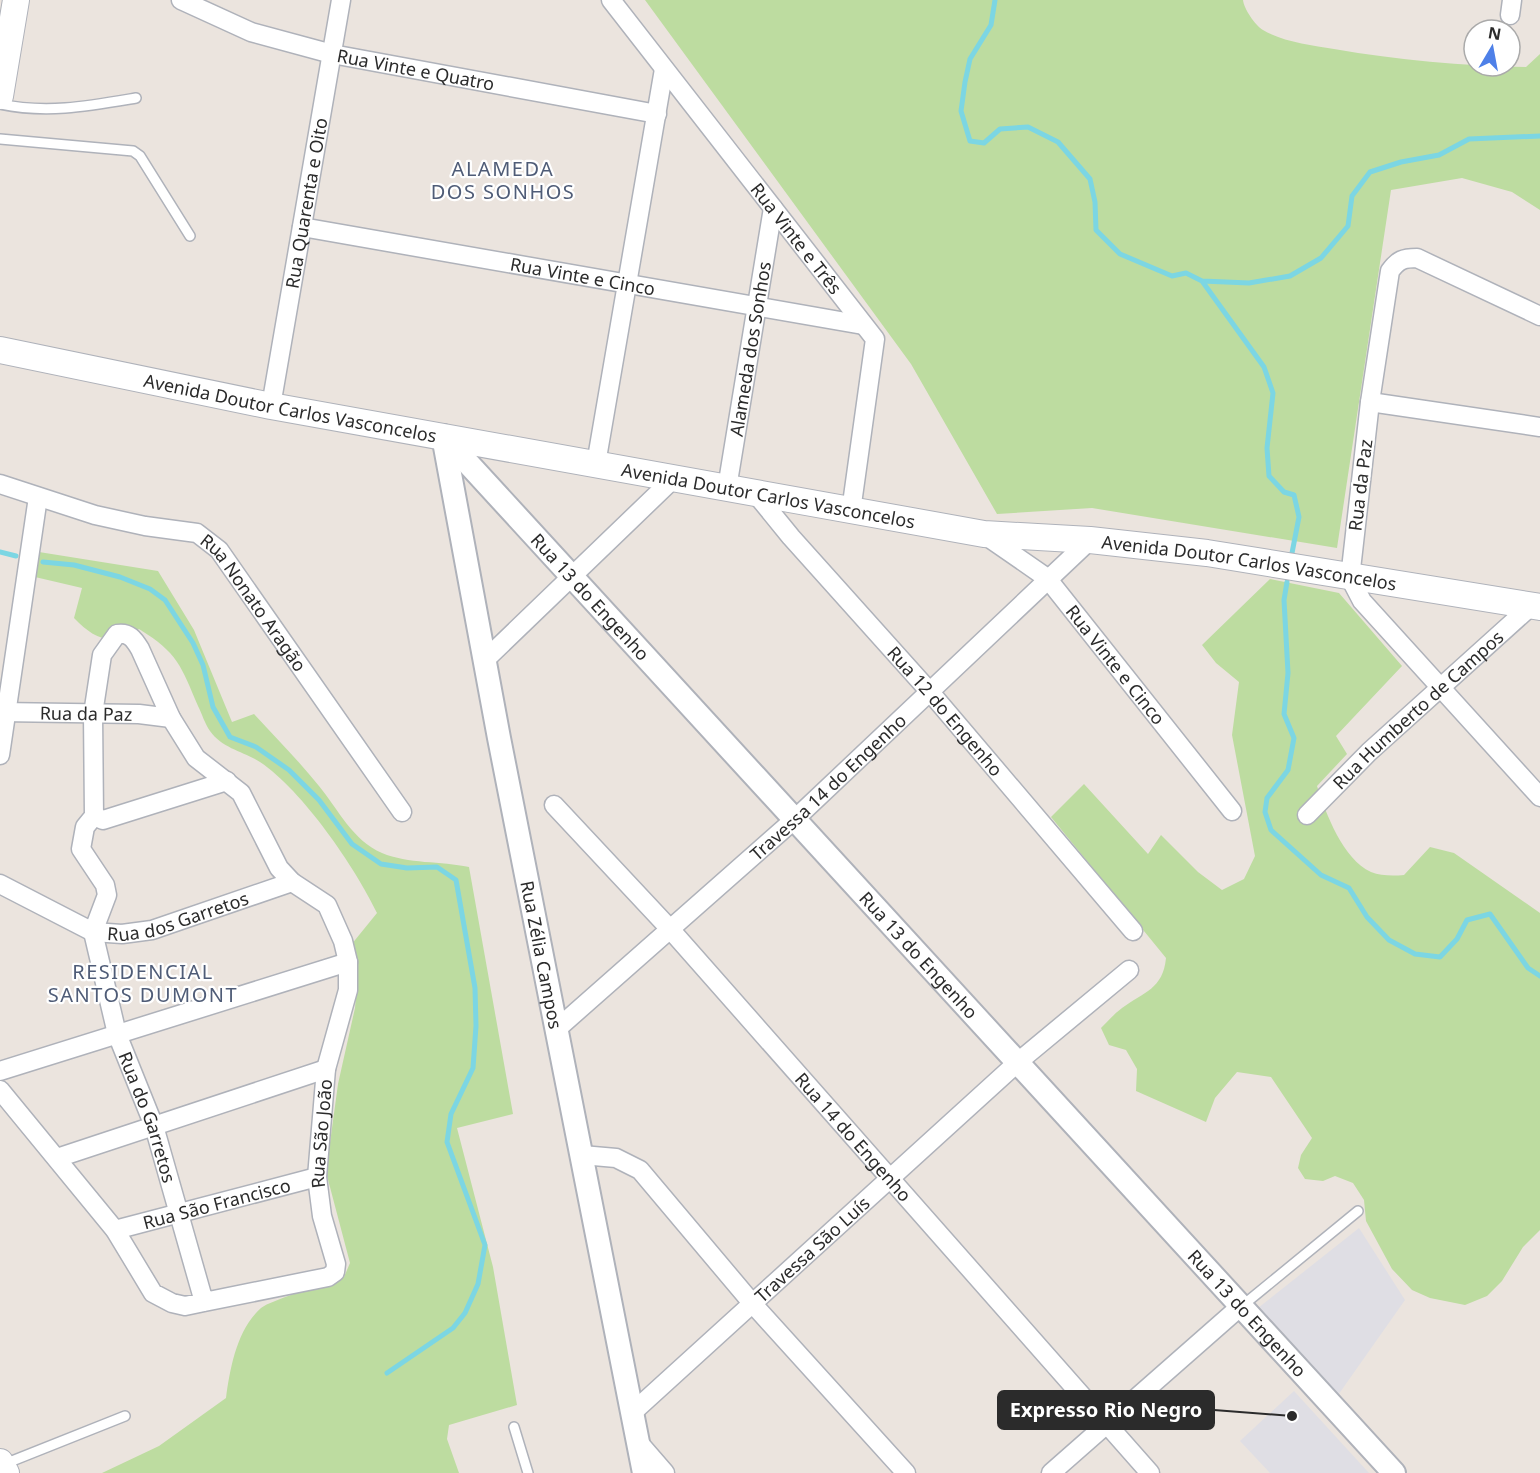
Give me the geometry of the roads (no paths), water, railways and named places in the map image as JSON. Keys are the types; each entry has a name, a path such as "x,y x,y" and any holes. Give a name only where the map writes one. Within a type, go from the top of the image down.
{"main road":[{"path":"0,96 16,0"},
{"name":"Avenida Doutor Carlos Vasconcelos","path":"0,351 271,406 984,534 1089,540 1207,553 1350,578 1536,606"}],"street":[{"name":"Rua Vinte e Quatro","path":"181,0 251,32 281,42 332,54 657,114"},
{"name":"Rua Quarenta e Oito","path":"271,406 341,0"},
{"name":"Rua Vinte e Três","path":"611,0 875,339 851,511"},
{"path":"597,464 664,69"},
{"name":"Alameda dos Sonhos","path":"728,488 759,307 773,208"},
{"name":"Rua Vinte e Cinco","path":"302,227 863,326"},
{"name":"Rua da Paz","path":"1350,578 1370,402 1390,272 1395,263 1404,258 1417,258 1540,316"},
{"path":"1370,402 1540,427"},
{"name":"Rua 13 do Engenho","path":"443,436 1394,1473"},
{"name":"Rua Zélia Campos","path":"443,436 484,660 644,1473"},
{"path":"484,660 673,479"},
{"name":"Rua Nonato Aragão","path":"0,484 38,497 145,526 197,533 210,541 402,812"},
{"name":"Rua 12 do Engenho","path":"756,494 791,537 930,692 1133,931"},
{"path":"0,755 3,712 38,497"},
{"name":"Rua Vinte e Cinco","path":"984,534 1047,578 1232,811"},
{"name":"Travessa 14 do Engenho","path":"558,1028 795,819 1089,540"},
{"path":"1350,578 1362,601 1441,691 1540,797"},
{"name":"Rua Humberto de Campos","path":"1307,815 1369,752 1536,606"},
{"name":"Rua São João","path":"0,1090 115,1230 153,1293 172,1304 185,1306 328,1277 334,1272 336,1264 322,1216 317,1177 326,1069 348,990 348,962 343,941 327,905 292,882 279,868 241,793 196,758 171,718 134,638 120,634 102,655 93,714"},
{"name":"Rua da Paz","path":"3,712 139,714 171,718"},
{"path":"93,714 94,816 85,827 81,849 105,885 107,895 93,932"},
{"path":"94,816 103,820 227,781"},
{"name":"Rua 14 do Engenho","path":"554,805 670,929 888,1180 1150,1473"},
{"name":"Rua dos Garretos","path":"0,884 93,932 122,934 152,930 292,882"},
{"name":"Rua do Garretos","path":"93,932 117,1034 154,1126 204,1302"},
{"path":"0,1071 348,962"},
{"name":"Travessa São Luís","path":"633,1412 1018,1062 1129,970"},
{"path":"57,1158 326,1069"},
{"path":"582,1155 616,1158 640,1170 752,1303 906,1473"},
{"name":"Rua São Francisco","path":"115,1230 317,1177"},
{"path":"1051,1473 1241,1306"},
{"path":"639,1443 665,1473"}],"lane":[{"path":"0,104 26,109 70,109 136,98"},
{"path":"0,139 133,152 140,156 190,236"},
{"path":"1241,1306 1358,1211"},
{"path":"2,1466 124,1416"},
{"path":"514,1427 528,1473"}],"waterway":[{"path":"995,0 991,25 970,59 965,82 961,111 970,141 984,143 1000,129 1028,127 1058,142 1090,179 1095,202 1096,230 1120,254 1172,276 1186,273 1202,281 1264,367 1273,393 1267,448 1269,476 1284,492 1294,495 1299,517 1292,553"},
{"path":"1202,281 1249,283 1290,276 1321,258 1348,226 1352,196 1370,172 1401,162 1439,155 1469,139 1540,136"},
{"path":"0,552 16,556"},
{"path":"43,562 74,565 120,577 150,589 165,600 193,643 203,665 213,707 230,737 256,747 289,770 319,800 352,844 381,864 407,868 437,867 456,880 475,988 476,1026 473,1068 451,1114 447,1142 485,1245 478,1284 465,1313 453,1328 387,1373"},
{"path":"1287,582 1284,600 1288,673 1284,714 1294,738 1288,770 1267,798 1265,812 1271,830 1321,875 1349,888 1367,917 1389,940 1415,954 1440,957 1457,939 1467,920 1490,914 1528,968 1540,976"}],"place":[{"name":"Expresso Rio Negro","path":"1292,1416"}],"district":[{"name":"ALAMEDA DOS SONHOS","path":"503,180"},
{"name":"RESIDENCIAL SANTOS DUMONT","path":"143,982"}]}
